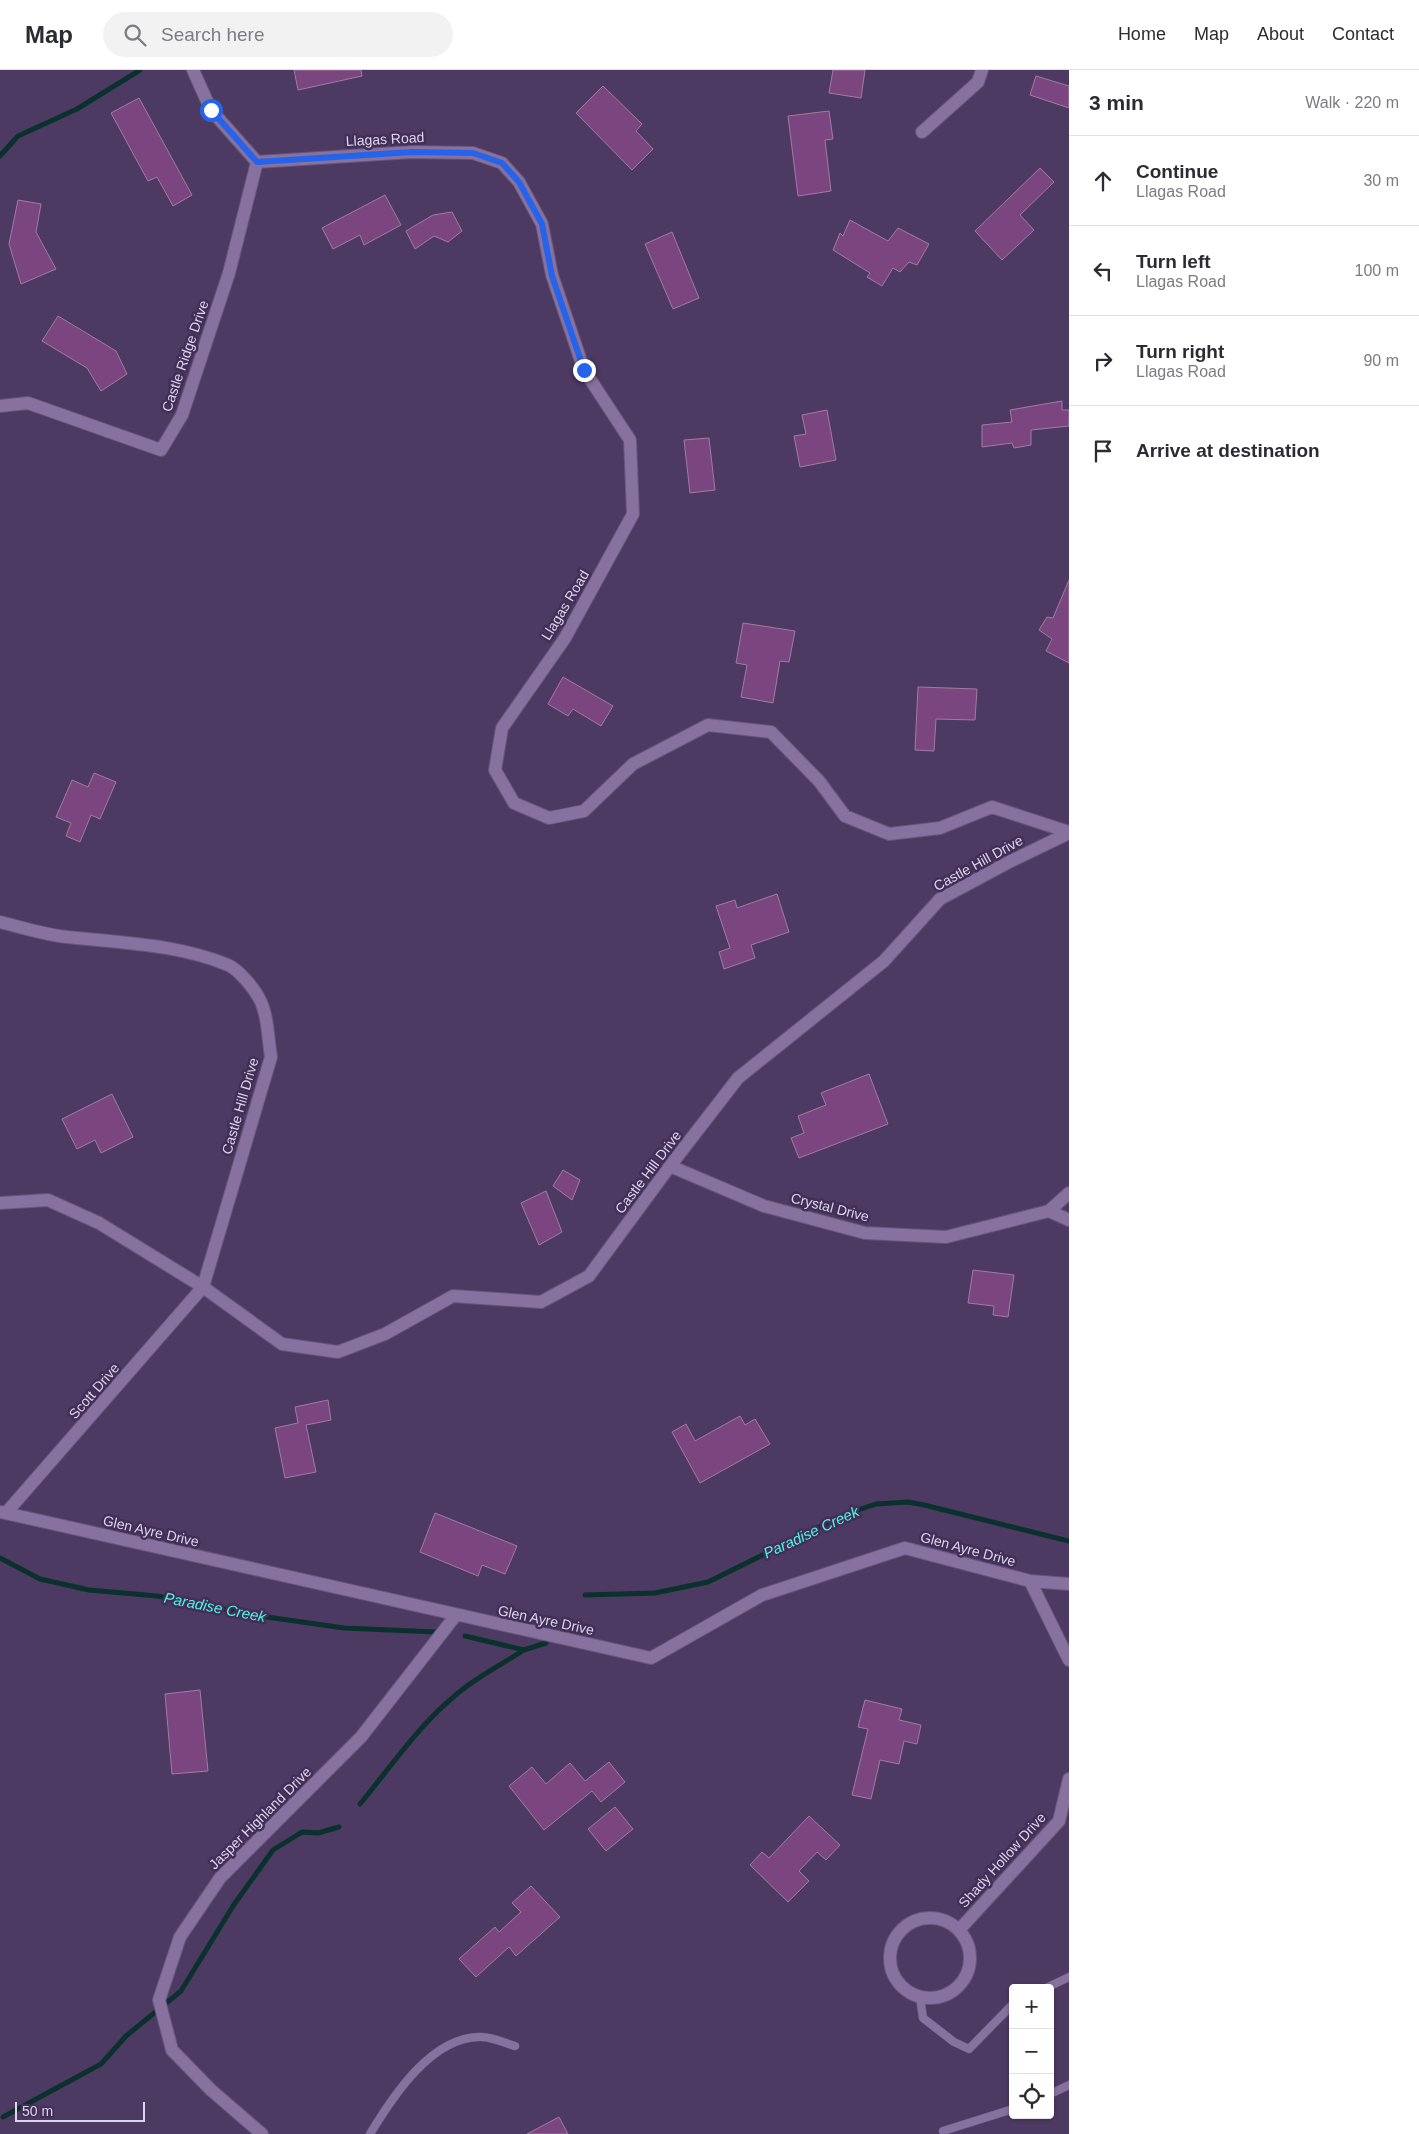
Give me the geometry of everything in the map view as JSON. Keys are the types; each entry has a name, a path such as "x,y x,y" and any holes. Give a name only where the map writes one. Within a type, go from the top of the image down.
{"street":[{"path":"193,70 211,110 257,162"},
{"path":"922,132 978,82 982,70"},
{"name":"Llagas Road","path":"257,162 412,152 473,153 502,163 519,182 542,224 552,276 584,370 630,440 633,514 564,638 502,728 495,770 514,803 549,818 584,811 633,764 708,725 771,732 819,781 845,816 888,834 940,828 992,807 1069,833"},
{"name":"Castle Ridge Drive","path":"0,406 28,403 161,450 182,415 228,273 257,162"},
{"name":"Castle Hill Drive","path":"0,1203 48,1200 99,1223 203,1287 282,1344 338,1352 384,1334 452,1296 541,1302 589,1276 738,1078 884,961 940,899 1009,862 1069,833"},
{"name":"Castle Hill Drive","path":"0,922 58,935 118,941 199,956 230,966 246,981 259,998 267,1028 270,1057 203,1287"},
{"name":"Crystal Drive","path":"670,1166 764,1206 865,1233 946,1237 1049,1211 1069,1193"},
{"path":"1049,1211 1069,1220"},
{"name":"Scott Drive","path":"3,1512 203,1287"},
{"name":"Glen Ayre Drive","path":"3,1512 651,1658 762,1596 905,1548 1030,1581 1069,1584"},
{"path":"1030,1581 1069,1660"},
{"name":"Jasper Highland Drive","path":"257,2132 211,2090 172,2050 159,2000 180,1938 220,1878 361,1737 456,1615"},
{"name":"Shady Hollow Drive","path":"959,1930 1059,1821 1069,1779"},
{"path":"930,1918 946,1921 959,1930 968,1943 970,1959 967,1974 958,1987 945,1996 929,1999 920,1997 914,1996 901,1987 892,1974 889,1958 892,1943 901,1929 914,1921 930,1918"}],"lane":[{"path":"1054,1984 1069,1977"},
{"path":"920,1997 923,2018 954,2042 970,2048 1009,2008"},
{"path":"370,2134 420,2066 450,2042 482,2036 515,2046"},
{"path":"1054,2092 1069,2085"},
{"path":"943,2131 1009,2109"}],"building":[{"path":"294,70 361,70 362,76 298,90"},
{"path":"833,70 865,70 861,98 829,93"},
{"path":"1036,76 1069,86 1069,108 1030,95"},
{"path":"603,86 642,124 636,131 653,149 632,170 576,113"},
{"path":"139,98 192,195 173,206 157,177 148,181 111,113"},
{"path":"829,111 833,139 825,140 831,191 798,196 788,116"},
{"path":"1040,168 1054,182 1020,215 1034,230 1002,260 975,231"},
{"path":"385,195 401,225 364,245 360,235 333,249 322,228"},
{"path":"18,200 41,204 36,232 56,269 21,284 9,244"},
{"path":"452,212 462,231 448,242 434,236 415,249 406,231 433,215"},
{"path":"850,220 888,241 898,228 929,244 917,265 909,262 900,272 893,268 882,286 867,277 870,273 833,250 840,233 843,236"},
{"path":"672,232 699,298 673,309 645,244"},
{"path":"58,316 116,351 127,374 101,391 87,368 42,341"},
{"path":"1062,401 1062,410 1069,410 1069,426 1031,430 1031,445 1014,448 1012,443 982,447 982,425 1012,422 1010,410"},
{"path":"827,410 836,460 800,467 794,436 806,434 802,415"},
{"path":"709,438 715,490 690,493 684,440"},
{"path":"1069,580 1069,663 1046,651 1052,639 1039,630 1047,617 1053,618"},
{"path":"743,623 795,631 789,662 780,661 773,703 741,697 747,665 736,663"},
{"path":"563,677 613,706 601,726 573,709 568,716 548,704"},
{"path":"918,687 977,689 975,720 936,719 934,751 915,750"},
{"path":"94,773 116,782 100,819 91,815 80,842 66,836 71,823 56,817 72,780 88,787"},
{"path":"777,894 789,932 751,945 755,958 724,969 719,952 730,948 716,906 735,900 737,908"},
{"path":"869,1074 888,1124 799,1158 791,1138 804,1133 798,1116 826,1105 821,1093"},
{"path":"112,1094 133,1137 101,1153 95,1140 77,1149 62,1119"},
{"path":"563,1170 580,1180 572,1200 553,1186"},
{"path":"546,1191 562,1232 539,1245 521,1203"},
{"path":"973,1270 1014,1275 1008,1317 993,1315 994,1306 968,1303"},
{"path":"328,1400 331,1420 306,1425 316,1472 285,1478 275,1428 298,1423 295,1407"},
{"path":"740,1416 745,1425 755,1419 770,1444 700,1483 672,1432 686,1424 695,1441"},
{"path":"435,1513 517,1546 505,1574 482,1565 478,1576 420,1552"},
{"path":"200,1690 208,1771 172,1774 165,1694"},
{"path":"865,1700 902,1709 899,1720 921,1725 917,1744 904,1741 899,1764 880,1760 871,1799 852,1795 868,1729 858,1727"},
{"path":"609,1762 625,1782 601,1802 592,1791 544,1830 509,1786 532,1767 546,1784 570,1763 585,1781"},
{"path":"615,1807 633,1829 606,1851 588,1829"},
{"path":"809,1816 840,1845 826,1860 817,1852 799,1871 809,1881 788,1902 750,1865 762,1852 769,1858"},
{"path":"531,1886 560,1917 516,1956 509,1947 476,1977 459,1959 495,1927 499,1932 521,1912 512,1903"},
{"path":"559,2117 568,2134 527,2134"}],"waterway":[{"path":"0,156 18,136 77,109 140,70"},
{"name":"Paradise Creek","path":"585,1595 655,1593 708,1582 846,1514 876,1504 908,1502 924,1505 1069,1541"},
{"name":"Paradise Creek","path":"0,1558 40,1579 89,1590 157,1596 260,1616 344,1628 436,1632"},
{"name":"Paradise Creek","path":"465,1636 524,1650 546,1643"},
{"path":"360,1804 414,1736 438,1711 468,1685 524,1650"},
{"path":"3,2117 101,2064 126,2036 181,1991 233,1906 273,1850 302,1832 318,1833 339,1827"}],"route":[{"path":"211,110 257,162 412,152 473,153 502,163 519,182 542,224 552,276 584,370"}]}
